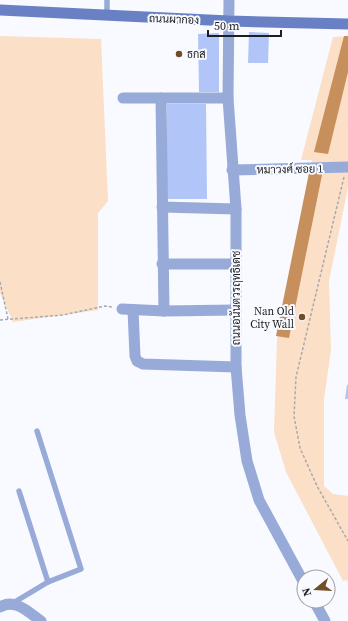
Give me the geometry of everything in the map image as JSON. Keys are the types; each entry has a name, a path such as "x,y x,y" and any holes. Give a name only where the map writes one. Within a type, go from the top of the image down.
{"main road":[{"name":"ถนนผากอง","path":"0,10 229,21 348,24"}],"street":[{"name":"ถนนอนันตวรฤทธิเดช","path":"229,0 228,98 236,209 236,367 240,415 247,461 259,500 296,569"},
{"path":"123,98 228,98"},
{"path":"161,98 162,264 164,311"},
{"name":"หมาวงศ์ ซอย 1","path":"232,170 347,167"},
{"path":"162,207 236,209"},
{"path":"162,264 236,264"},
{"path":"236,310 164,311 127,309 137,361 143,364 236,367"},
{"path":"0,607 13,604 40,621"},
{"path":"318,609 325,621"}],"lane":[{"path":"107,0 107,16"},
{"path":"13,604 48,582 81,569 37,431"},
{"path":"19,491 48,582"}],"path":[{"path":"347,167 296,377 294,416 300,448 308,467 348,541"},
{"path":"0,282 8,319"},
{"path":"0,320 63,315 105,306 127,309"}],"shaded area":[{"path":"0,36 101,39 108,201 98,213 98,310 13,322 0,293"},
{"path":"344,36 348,36 348,72 328,154 314,152"},
{"path":"348,36 348,187 329,281 331,350 324,399 324,486 333,494 348,496 348,580 343,581 286,472 274,432 277,339 312,160 301,160 333,37"},
{"path":"310,168 323,170 289,338 276,336"}],"building":[{"path":"249,32 269,33 268,63 248,63"},
{"path":"219,33 219,92 199,92 198,34"},
{"path":"167,104 206,104 207,199 167,199"},
{"path":"347,385 348,399 345,399"}],"place":[{"name":"ธกส","path":"179,54"},
{"name":"Nan Old City Wall","path":"302,317"}]}
